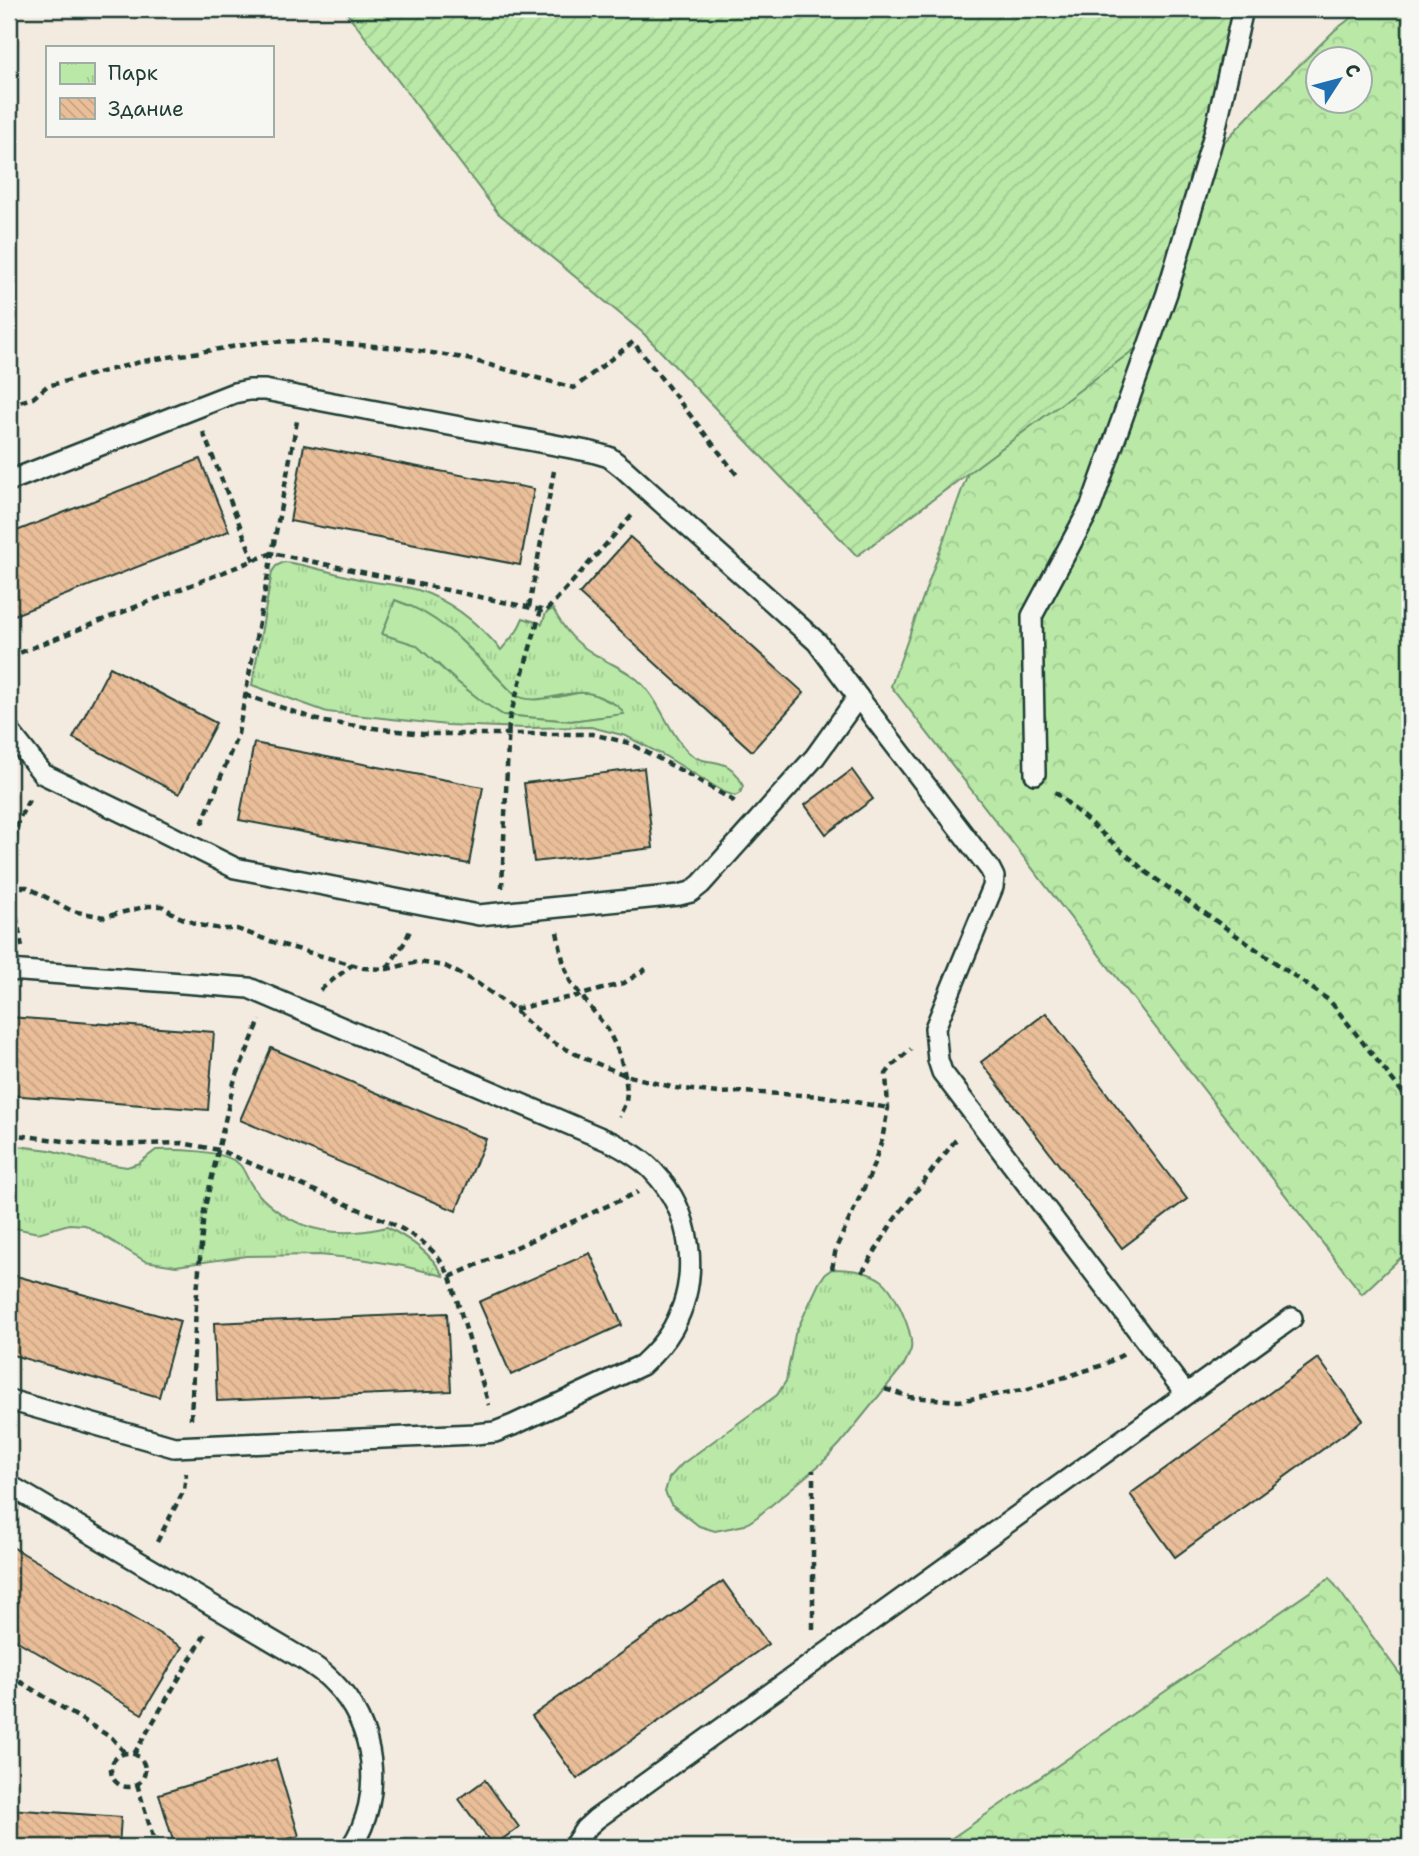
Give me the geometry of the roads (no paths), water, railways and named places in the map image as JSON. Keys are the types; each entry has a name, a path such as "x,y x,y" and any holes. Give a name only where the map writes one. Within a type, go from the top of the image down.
{"lane":[{"path":"1035,774 1032,616 1091,506 1167,293 1215,131 1243,9"},
{"path":"9,481 234,393 249,390 265,390 609,457 817,642 990,870 994,877 993,887 935,1028 942,1072 1186,1394"},
{"path":"9,732 43,774 235,869 479,915 691,892 815,757 858,696"},
{"path":"9,1400 174,1447 475,1434 497,1430 642,1365 659,1349 673,1329 689,1284 690,1260 687,1235 680,1212 668,1190 653,1171 634,1155 610,1141 249,988 18,971"},
{"path":"573,1847 585,1829 596,1819 1292,1318"},
{"path":"9,1485 319,1668 335,1683 349,1700 359,1719 372,1761 369,1805 363,1825 351,1847"}]}
